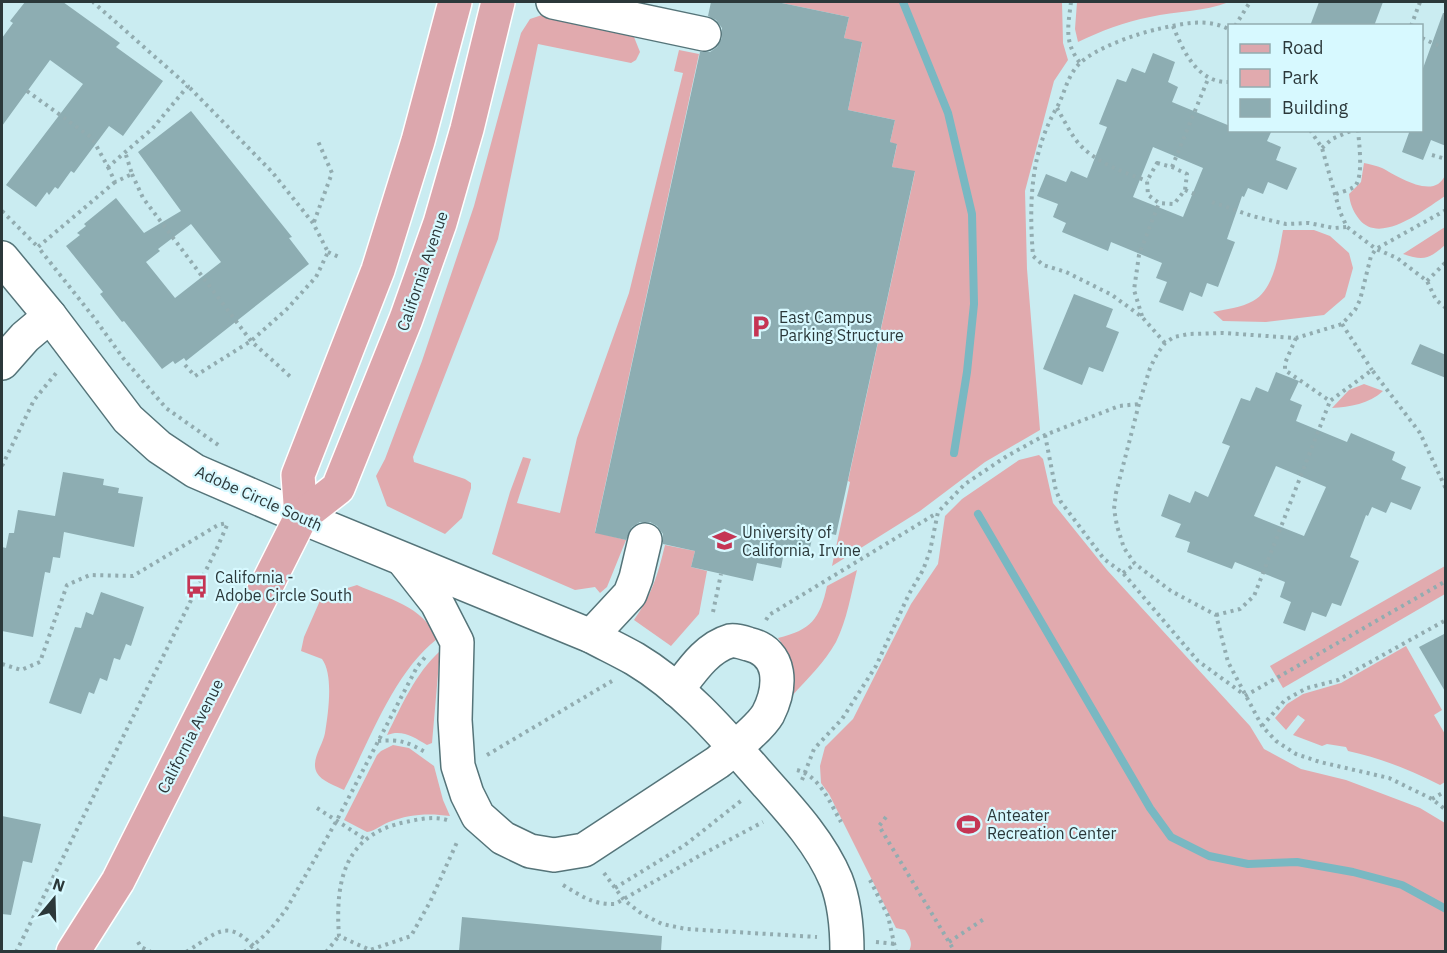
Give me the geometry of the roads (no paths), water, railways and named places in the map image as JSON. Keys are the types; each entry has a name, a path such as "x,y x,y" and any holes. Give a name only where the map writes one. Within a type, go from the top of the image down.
{"main road":[{"path":"301,517 298,475 378,270 418,141 455,2"},
{"name":"California Avenue","path":"78,949 118,881 301,517 338,488 406,319 440,223 498,2"}],"street":[{"path":"553,2 704,34"},
{"name":"Adobe Circle South","path":"2,258 50,316 128,419 159,447 195,471 591,636 637,660 677,690"},
{"path":"2,363 25,337 50,316"},
{"path":"591,636 630,594 645,540"},
{"path":"403,559 437,603 457,642 455,720 446,761 478,816 503,838 530,851 554,855 584,850 718,762 735,747 766,717 778,691 778,672 768,656 753,645 732,640 715,647 701,660 677,690 735,747 785,804 822,852 836,880 845,911 847,944"}],"waterway":[{"path":"903,2 948,113 972,214 974,304 967,372 954,453"},
{"path":"978,514 1150,808 1171,837 1209,856 1248,864 1297,862 1353,872 1402,885 1446,909"}],"place":[{"name":"East Campus Parking Structure","path":"761,326"},
{"name":"University of California, Irvine","path":"724,541"},
{"name":"California - Adobe Circle South","path":"197,586"},
{"name":"Anteater Recreation Center","path":"969,824"}]}
